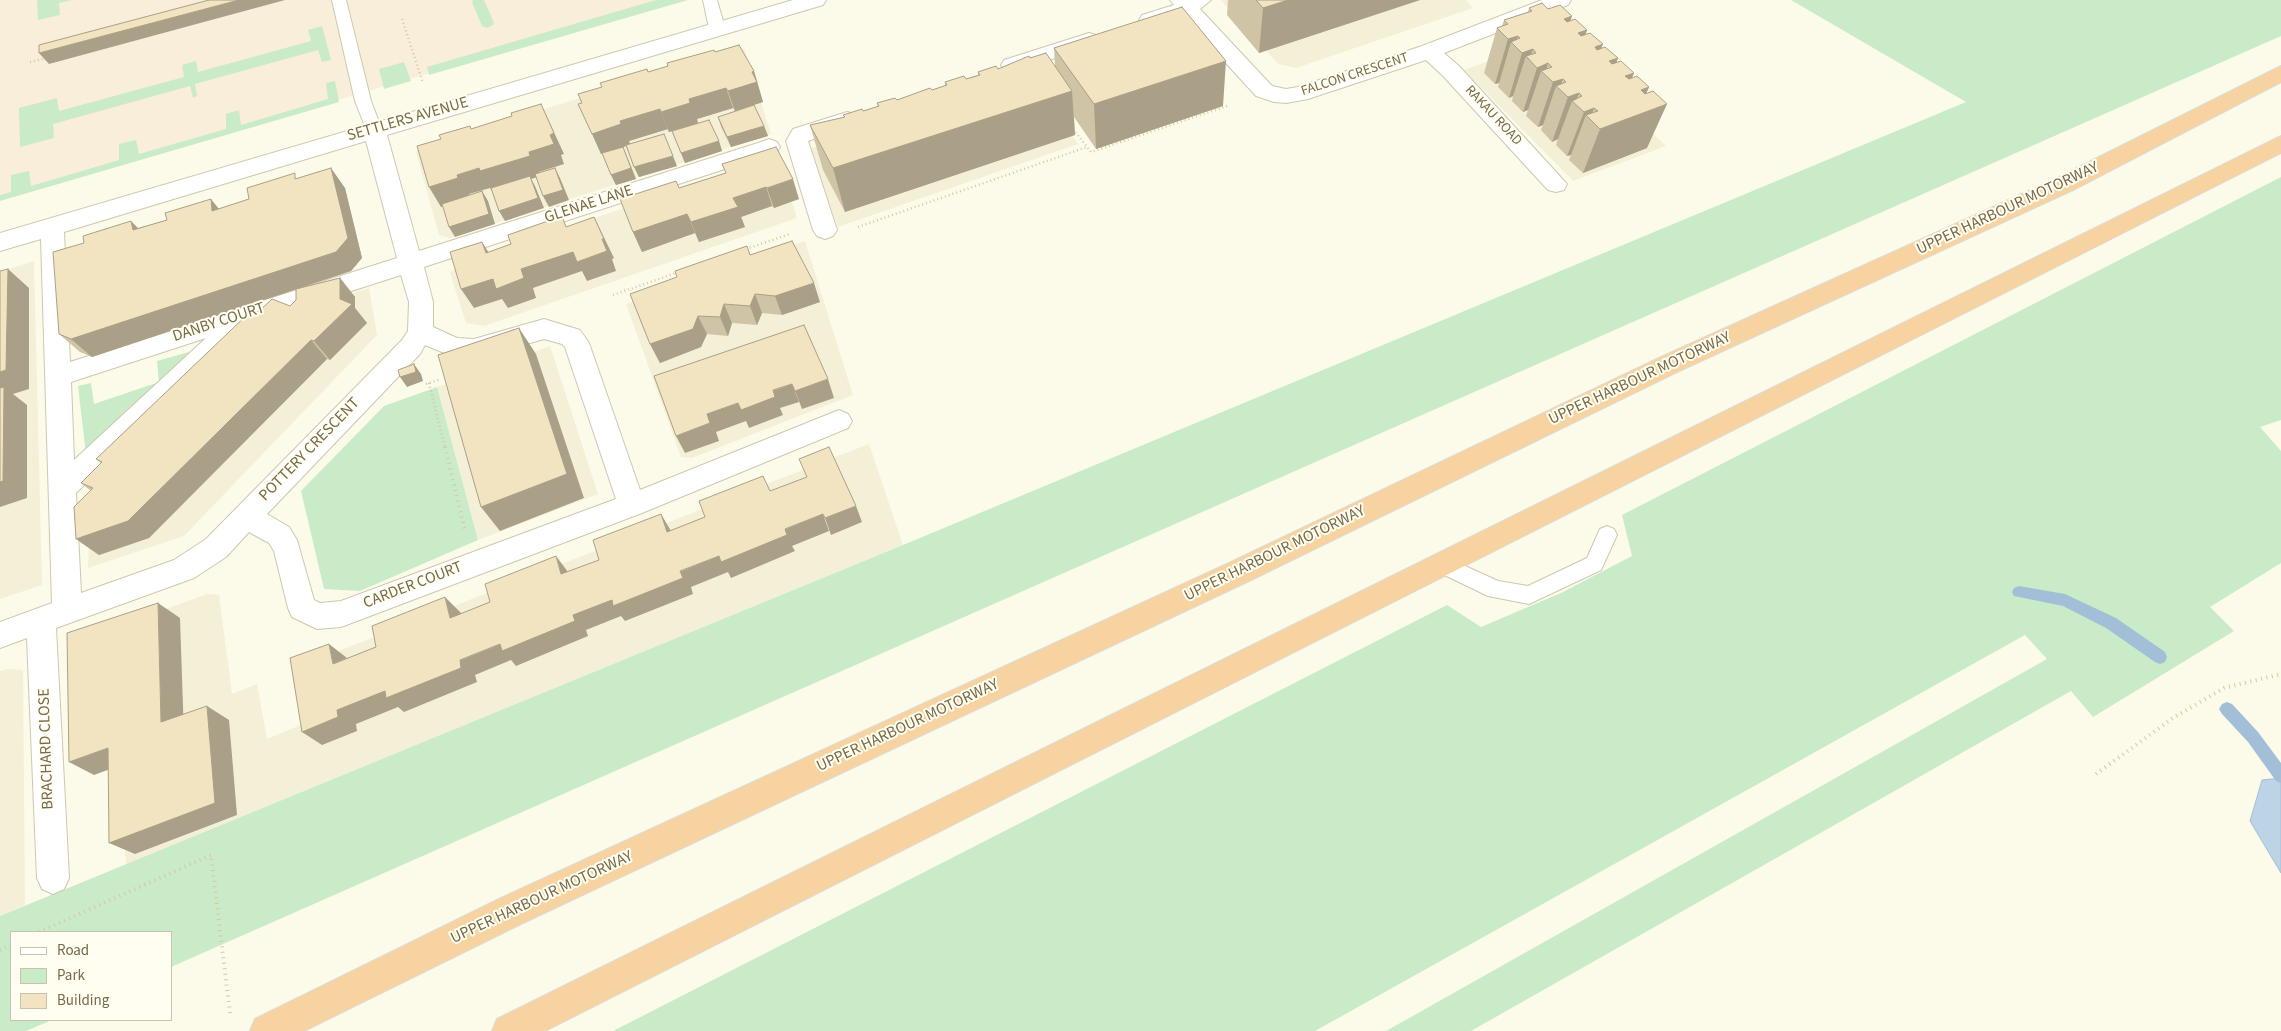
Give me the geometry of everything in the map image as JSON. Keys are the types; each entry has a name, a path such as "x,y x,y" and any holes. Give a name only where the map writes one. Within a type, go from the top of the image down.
{"highway":[{"name":"UPPER HARBOUR MOTORWAY","path":"267,1031 510,912 1230,576 1668,365 2065,184 2281,73"},
{"path":"509,1031 2281,144"}],"street":[{"name":"SETTLERS AVENUE","path":"0,242 52,225 816,0"},
{"name":"FALCON CRESCENT","path":"1189,3 1264,91 1274,95 1300,94 1429,51 1561,0"},
{"path":"1134,25 1189,3"},
{"path":"997,70 1107,34"},
{"name":"RAKAU ROAD","path":"1429,51 1451,71 1556,184"},
{"path":"825,230 797,142 801,134 866,112"},
{"path":"374,130 421,302 420,332 454,347 474,349 544,329 571,338 576,343 632,505"},
{"name":"GLENAE LANE","path":"410,263 769,147"},
{"path":"52,225 62,489 54,616"},
{"name":"DANBY COURT","path":"58,376 410,263"},
{"path":"62,489 248,314"},
{"name":"POTTERY CRESCENT","path":"0,635 184,569 216,548 411,347 420,332"},
{"name":"CARDER COURT","path":"246,516 278,535 287,549 302,608 317,616 341,614 632,505 839,422"},
{"name":"BRACHARD CLOSE","path":"52,878 54,616"}],"lane":[{"path":"339,0 363,100 374,130"},
{"path":"710,0 717,28"},
{"path":"1441,564 1495,590 1529,594 1594,564 1607,535"}],"path":[{"path":"402,19 423,83"},
{"path":"30,62 48,58"},
{"path":"1071,125 1091,152 1230,104"},
{"path":"850,229 1087,147"},
{"path":"739,252 793,233"},
{"path":"613,295 685,270"},
{"path":"447,377 429,383 465,532"},
{"path":"2096,774 2174,718 2224,688 2281,674"},
{"path":"41,931 211,855 231,1021"}],"shaded area":[{"path":"0,0 679,0 0,199"},
{"path":"1221,0 1466,0 1473,8 1296,68 1278,64"},
{"path":"1553,38 1666,146 1573,181 1464,70"},
{"path":"744,48 771,134 450,238 439,235 416,152 420,147"},
{"path":"1031,77 1078,144 838,227 812,156 812,148"},
{"path":"778,157 797,218 484,326 466,323 450,273 459,263"},
{"path":"805,241 853,395 692,458 681,457 626,304"},
{"path":"34,261 42,585 0,599 0,272"},
{"path":"369,288 377,335 184,536 88,568 91,488 259,325"},
{"path":"550,346 598,494 478,540 437,387"},
{"path":"869,444 903,545 126,865 117,744 87,638 207,594 219,595 232,694 257,684 267,739 310,721 300,666"},
{"path":"8,669 23,670 25,905 0,916 0,671"}],"green space":[{"path":"37,0 72,0 59,3 60,15 38,20"},
{"path":"473,0 484,0 494,23 493,25 487,28 482,26 472,2"},
{"path":"656,0 688,0 429,75 427,67"},
{"path":"1791,0 2281,0 2281,36 172,967 172,931 10,931 10,1021 50,1021 26,1031 0,1031 0,916 903,545 1966,102"},
{"path":"322,26 331,60 322,62 318,50 195,84 197,96 193,98 190,86 53,124 54,138 20,147 19,108 57,98 59,111 184,77 182,65 196,61 198,72 311,41 308,30"},
{"path":"404,62 411,81 384,89 379,69"},
{"path":"335,81 339,102 0,201 0,195 11,192 11,175 29,171 31,186 119,160 119,144 136,140 139,154 226,129 226,114 239,110 241,125 328,99 326,83"},
{"path":"2281,177 2281,420 2260,427 2281,451 2281,563 2210,607 2234,631 2093,717 2071,691 1471,1031 1386,1031 2047,659 2025,635 1315,1031 613,1031 1447,605 1481,627 1561,593 1632,556 1622,515"},
{"path":"196,350 86,455 78,386 91,383 94,404 159,382 157,361"},
{"path":"437,387 478,540 360,591 324,589 301,491 384,406"}],"water":[{"path":"2281,778 2281,873 2250,821 2262,780"}],"building":[{"path":"209,0 239,0 39,53 39,45"},
{"path":"1256,0 1288,0 1263,8"},
{"path":"1542,3 1548,9 1560,5 1572,16 1564,19 1567,22 1575,19 1587,30 1578,33 1581,36 1590,33 1603,44 1595,47 1597,50 1605,47 1618,58 1609,61 1612,64 1621,61 1634,73 1625,76 1629,79 1637,76 1649,87 1641,90 1645,94 1653,91 1667,104 1600,129 1586,115 1598,111 1594,108 1584,112 1572,101 1582,96 1579,93 1568,97 1556,86 1566,82 1563,79 1553,82 1541,71 1552,67 1548,63 1537,68 1526,56 1536,53 1533,49 1522,53 1511,42 1520,38 1518,36 1508,39 1497,28 1508,24 1504,20 1532,11 1529,8"},
{"path":"1182,7 1226,61 1094,104 1054,48"},
{"path":"739,45 754,71 752,72 757,82 728,91 726,88 689,99 690,103 661,112 660,109 620,121 621,124 592,134 578,104 582,103 578,94 602,87 600,83 647,69 648,72 668,66 667,63"},
{"path":"1046,53 1072,91 833,168 810,125 845,117 843,115 879,106 877,103 895,98 897,100 930,88 932,90 947,85 945,82 964,76 966,79 980,75 978,72 996,66 998,69 1029,56 1030,58"},
{"path":"541,104 554,133 550,135 554,144 529,152 530,156 480,171 479,168 457,175 458,178 429,187 417,146 441,139 439,135 470,126 471,129 512,116 511,113"},
{"path":"754,105 764,126 727,137 718,117"},
{"path":"709,120 719,141 681,153 672,131"},
{"path":"664,134 673,156 634,167 626,145"},
{"path":"623,147 631,168 611,175 602,153"},
{"path":"776,147 793,179 733,198 738,207 691,222 687,214 633,232 620,199 676,181 679,188 726,173 722,164"},
{"path":"331,168 348,238 336,252 71,339 59,334 53,252 84,243 83,236 131,221 133,230 167,220 165,213 211,199 212,211 249,199 247,188 295,173 295,179"},
{"path":"555,168 563,190 543,196 535,174"},
{"path":"530,176 538,198 499,211 491,188"},
{"path":"482,191 489,214 449,227 442,204"},
{"path":"562,216 566,227 594,217 607,251 577,262 573,252 521,269 524,278 496,289 493,279 461,289 450,252 482,242 486,253 511,244 508,235"},
{"path":"792,241 814,283 775,296 755,294 750,306 724,304 720,317 698,316 693,329 650,344 630,294 677,277 675,271 747,246 750,255"},
{"path":"8,269 6,370 0,372 0,271"},
{"path":"340,278 340,299 352,304 314,341 311,340 128,521 76,539 74,507 93,488 81,483 102,462 96,459 252,310 258,312 272,299 290,306 296,300 296,289"},
{"path":"804,325 828,379 795,391 792,384 773,390 775,397 741,410 738,403 707,414 710,423 676,436 654,376"},
{"path":"519,328 567,474 481,507 438,355"},
{"path":"414,364 416,372 400,377 398,370"},
{"path":"4,387 3,481 0,482 0,388"},
{"path":"829,447 856,506 825,518 823,514 785,529 787,535 721,562 719,556 680,571 683,578 613,606 612,600 573,615 575,621 502,651 500,644 460,660 461,668 386,698 385,691 337,710 338,717 302,732 290,658 329,644 333,664 376,647 372,626 445,597 450,618 490,602 485,584 556,556 561,574 599,560 593,540 661,514 667,532 705,517 699,501 763,476 770,491 807,477 799,459"},
{"path":"158,603 161,722 207,706 215,803 109,843 108,748 69,762 67,633"}],"waterway":[{"path":"2019,592 2065,600 2111,623 2160,657"},
{"path":"2227,709 2253,737 2281,776"}]}
